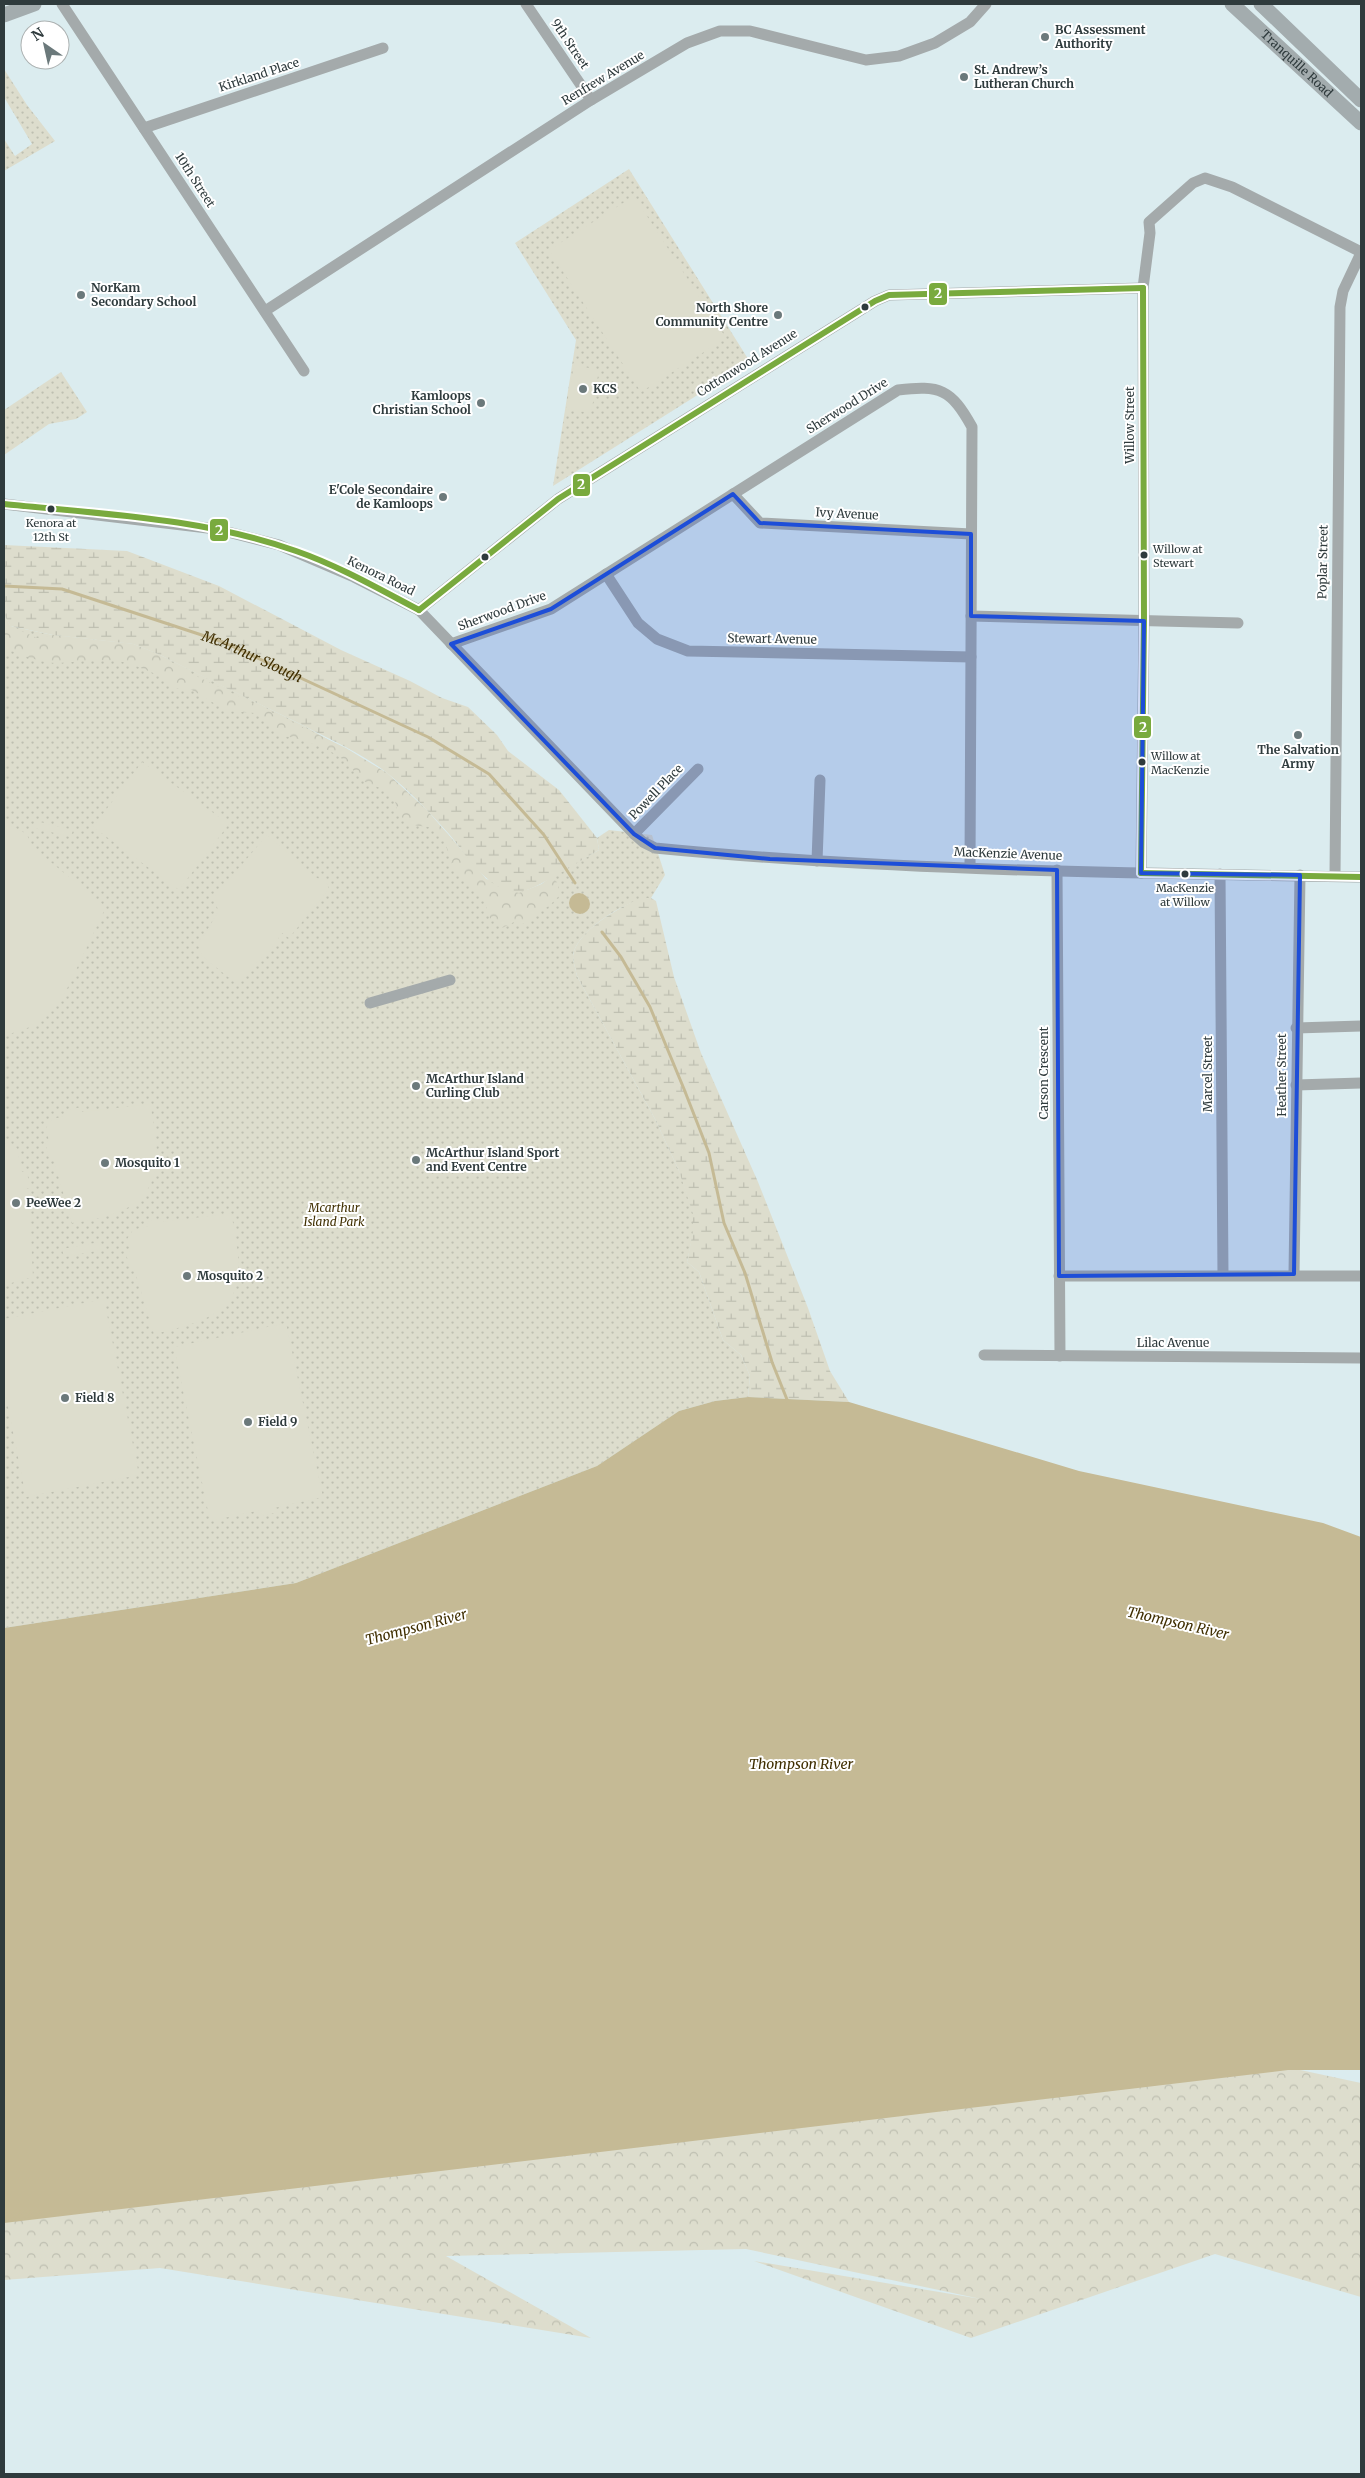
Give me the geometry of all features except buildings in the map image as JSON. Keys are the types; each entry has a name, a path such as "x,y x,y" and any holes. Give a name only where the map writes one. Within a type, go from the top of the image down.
{"main road":[{"path":"4,15 34,4"},
{"name":"Tranquille Road","path":"1232,4 1361,123"},
{"name":"Tranquille Road","path":"1261,4 1361,100"}],"street":[{"name":"10th Street","path":"62,4 304,371"},
{"name":"9th Street","path":"526,4 591,100"},
{"name":"Renfrew Avenue","path":"265,312 591,100 687,43 720,31 750,31 866,60 899,56 935,43 970,22 986,4"},
{"name":"Kirkland Place","path":"144,128 383,48"},
{"name":"Willow Street","path":"1141,873 1144,621 1143,288 1150,233 1148,222 1193,183 1206,178 1232,187 1361,252"},
{"name":"Poplar Street","path":"1335,876 1340,307 1343,291 1361,252"},
{"name":"Cottonwood Avenue","path":"419,610 558,498 875,301 889,295 1143,288"},
{"name":"Sherwood Drive","path":"451,644 550,609 898,390 925,387 945,393 959,404 972,427 970,867"},
{"name":"Ivy Avenue","path":"733,494 760,523 971,534"},
{"name":"Kenora Road","path":"4,504 216,529 279,545 354,577 419,610 634,834 643,842 655,848"},
{"name":"Stewart Avenue","path":"606,574 638,623 657,638 688,651 971,657"},
{"path":"971,616 1238,624"},
{"name":"Powell Place","path":"634,834 698,769"},
{"path":"817,861 820,780"},
{"name":"MacKenzie Avenue","path":"655,848 770,859 817,861 1141,873 1361,877"},
{"name":"Carson Crescent","path":"1057,870 1058,1276 1060,1356"},
{"name":"Marcel Street","path":"1220,874 1223,1275"},
{"name":"Heather Street","path":"1294,1274 1296,1028 1300,875"},
{"path":"370,1002 450,980"},
{"path":"1296,1028 1361,1026"},
{"path":"1296,1085 1361,1083"},
{"path":"1058,1276 1294,1274 1361,1276"},
{"name":"Lilac Avenue","path":"984,1356 1361,1358"}],"highlighted area":[{"path":"733,494 760,523 971,534 971,616 1144,621 1141,873 1300,875 1294,1274 1059,1276 1057,870 770,859 655,848 634,834 451,644 551,609"}],"green space":[{"path":"4,69 27,105 55,141 4,171 4,139 15,156 32,144 4,97"},
{"path":"629,169 750,362 553,486 576,340 515,243"},
{"path":"634,196 726,338 641,392 549,250"},
{"name":"KCS","path":"574,365 599,370 591,413 566,409"},
{"path":"61,372 87,412 76,419 49,424 4,455 4,410"},
{"path":"4,545 127,551 219,586 341,650 410,681 442,698 468,707 497,735 508,751 559,790 597,838 599,850 544,882 523,891 516,892 495,884 478,870 449,834 403,787 377,765 342,745 158,654 133,644 53,635 10,626 4,614"},
{"name":"Mcarthur Island Park","path":"4,614 10,626 53,635 133,644 158,654 306,727 387,773 448,834 486,879 528,890 542,884 599,850 597,838 609,830 652,835 665,875 651,898 641,899 617,910 593,927 576,946 573,961 577,976 655,1119 680,1173 694,1215 693,1234 687,1262 699,1272 723,1340 741,1355 750,1376 748,1397 715,1401 679,1411 597,1466 296,1583 4,1628"},
{"path":"4,614 10,626 37,638 53,635 133,644 158,654 188,672 346,748 387,773 427,810 486,879 499,887 519,893 542,884 551,877 557,882 560,895 550,905 521,925 514,922 502,928 490,918 485,903 470,885 462,880 452,864 445,842 429,827 411,825 398,814 395,801 385,790 363,781 344,760 330,751 298,738 281,736 255,713 227,711 192,690 171,688 164,677 129,664 102,660 51,663 6,649 4,646"},
{"path":"142,762 229,824 179,890 93,827"},
{"path":"36,821 73,830 71,837 34,828"},
{"path":"4,822 27,834 31,846 106,907 65,993 54,1009 30,1027 4,1036"},
{"path":"267,835 317,878 326,881 329,889 289,938 282,933 269,952 267,951 238,985 202,956 197,942 203,937 218,912 215,896"},
{"path":"641,898 651,898 656,901 674,977 701,1053 758,1182 808,1308 830,1371 849,1402 748,1397 750,1376 741,1355 723,1340 699,1272 687,1262 693,1231 693,1214 679,1171 655,1119 577,976 573,958 576,947 590,929 622,907"},
{"name":"Mosquito 1","path":"150,1104 157,1153 156,1169 151,1183 143,1195 131,1206 98,1219 72,1223 53,1158 49,1158 45,1142 49,1141 46,1128 52,1119 66,1116 65,1111 81,1107 82,1112"},
{"name":"PeeWee 2","path":"8,1143 17,1148 22,1172 27,1172 30,1188 25,1189 30,1218 33,1277 4,1285 4,1144"},
{"name":"Mosquito 2","path":"231,1213 239,1265 237,1283 231,1298 220,1310 204,1319 154,1334 134,1269 130,1269 126,1254 130,1252 127,1239 133,1230 148,1226 147,1222 162,1218 164,1222"},
{"path":"100,1242 101,1250 64,1257 62,1249"},
{"name":"Field 8","path":"104,1299 139,1475 26,1497 4,1387 4,1319"},
{"name":"Field 9","path":"286,1323 323,1497 274,1508 274,1513 262,1516 260,1510 210,1521 174,1347"},
{"path":"1089,2025 1361,2083 1361,2297 1215,2254 971,2338 754,2261 981,2299 746,2249 446,2256 591,2338 160,2268 4,2280 4,2213"}],"water":[{"name":"Thompson River","path":"748,1397 849,1402 1079,1471 1323,1523 1361,1537 1361,2070 1288,2070 4,2223 4,1628 296,1583 597,1466 679,1411 715,1401"}],"waterway":[{"name":"McArthur Slough","path":"4,586 62,589 223,642 428,737 489,774 544,835 575,883"},
{"path":"602,932 621,957 650,1007 684,1089 709,1153 724,1223 745,1273 772,1362 788,1402"}],"transit line":[{"name":"2","path":"419,610 558,499 875,301 889,295 1143,288"},
{"name":"2","path":"1141,873 1144,621 1143,288"},
{"name":"2","path":"4,504 188,524 261,540 328,564 419,610"},
{"name":"2","path":"1141,873 1361,877"}],"place":[{"name":"BC Assessment Authority","path":"1045,37"},
{"name":"St. Andrew’s Lutheran Church","path":"964,77"},
{"name":"NorKam Secondary School","path":"81,295"},
{"name":"North Shore Community Centre","path":"778,315"},
{"name":"KCS","path":"583,389"},
{"name":"Kamloops Christian School","path":"481,403"},
{"name":"E'Cole Secondaire de Kamloops","path":"443,497"},
{"name":"Kenora at 12th St","path":"51,509"},
{"name":"Willow at Stewart","path":"1144,555"},
{"name":"The Salvation Army","path":"1298,735"},
{"name":"Willow at MacKenzie","path":"1142,762"},
{"name":"MacKenzie at Willow","path":"1185,874"},
{"name":"McArthur Island Curling Club","path":"416,1086"},
{"name":"McArthur Island Sport and Event Centre","path":"416,1160"},
{"name":"Mosquito 1","path":"105,1163"},
{"name":"PeeWee 2","path":"16,1203"},
{"name":"Mosquito 2","path":"187,1276"},
{"name":"Field 8","path":"65,1398"},
{"name":"Field 9","path":"248,1422"}]}
